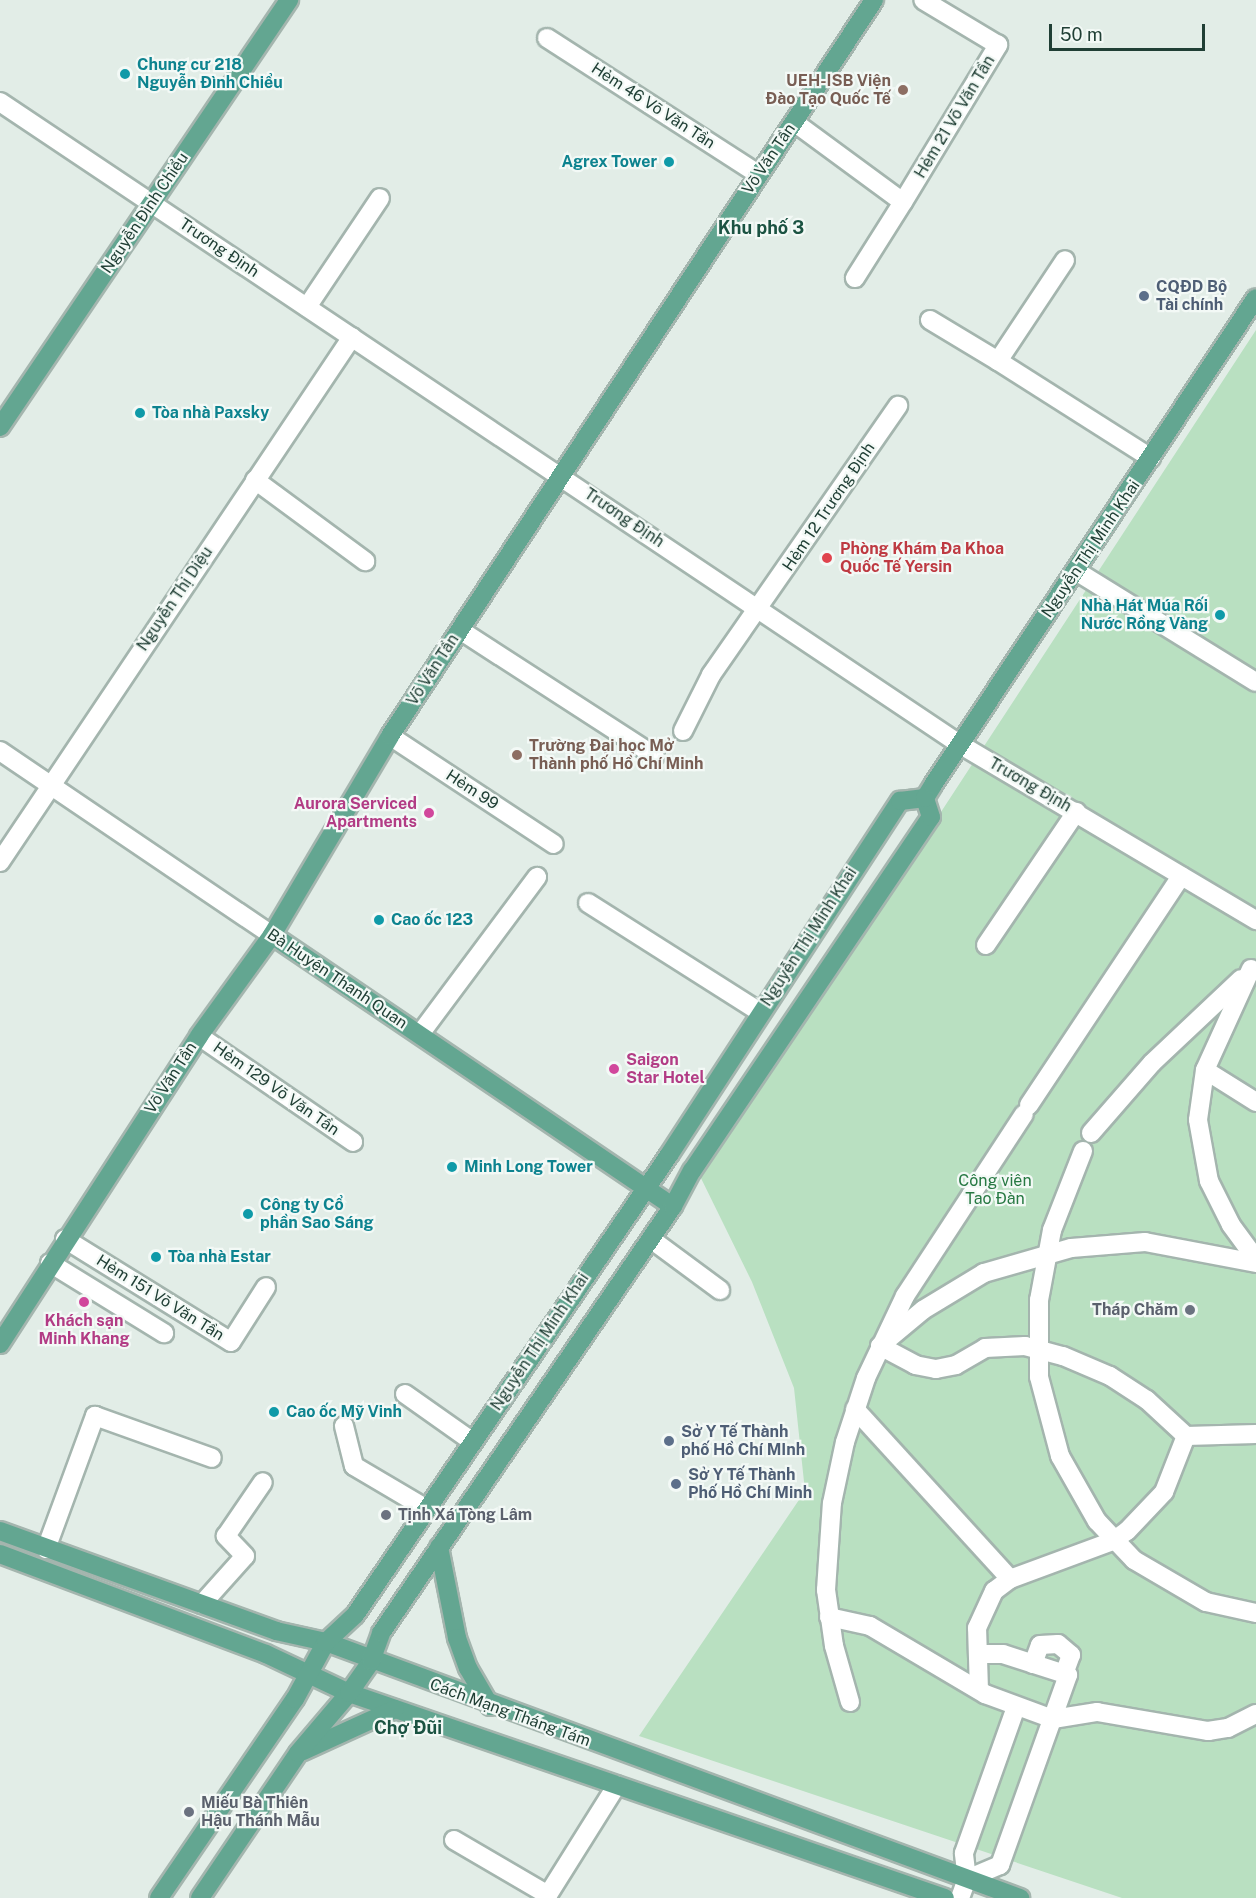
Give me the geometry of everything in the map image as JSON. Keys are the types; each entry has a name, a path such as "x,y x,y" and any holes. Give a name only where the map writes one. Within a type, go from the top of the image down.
{"main road":[{"name":"Nguyễn Đình Chiểu","path":"0,427 290,0"},
{"name":"Võ Văn Tần","path":"0,1344 64,1239 199,1036 272,935 390,736 874,0"},
{"name":"Nguyễn Thị Minh Khai","path":"159,1898 295,1699 306,1675 326,1642 355,1615 646,1187 900,801 925,798 1256,298"},
{"name":"Nguyễn Thị Minh Khai","path":"200,1898 298,1753 349,1693 371,1661 381,1633 651,1239 673,1206 692,1171 931,817 925,798"},
{"name":"Bà Huyện Thanh Quan","path":"272,935 673,1206"},
{"name":"Cách Mạng Tháng Tám","path":"0,1531 276,1631 326,1642 490,1706 1020,1898"},
{"path":"439,1547 458,1638 468,1668 490,1706"},
{"name":"Cách Mạng Tháng Tám","path":"0,1554 266,1654 306,1675 349,1693 945,1898"},
{"path":"298,1753 396,1709"}],"street":[{"name":"Hẻm 21 Võ Văn Tần","path":"903,202 998,45 923,0"},
{"name":"Hẻm 46 Võ Văn Tần","path":"547,38 758,174"},
{"name":"Trương Định","path":"2,107 152,203 961,745 1256,920"},
{"path":"794,122 903,202 855,278"},
{"path":"307,307 380,198"},
{"path":"998,361 1065,260"},
{"path":"930,320 1151,458"},
{"name":"Nguyễn Thị Diệu","path":"0,862 352,337"},
{"name":"Hẻm 12 Trương Ðịnh","path":"683,731 711,675 898,406"},
{"path":"255,480 365,561"},
{"path":"1076,571 1256,682"},
{"path":"460,630 655,756"},
{"name":"Hẻm 99","path":"390,736 554,844"},
{"name":"Bà Huyện Thanh Quan","path":"0,751 272,935"},
{"path":"986,945 1076,812"},
{"path":"850,1702 829,1617 826,1562 832,1503 855,1409 880,1346 933,1248 1181,876"},
{"path":"420,1034 537,877"},
{"path":"588,903 760,1012"},
{"path":"1255,964 1205,1070 1198,1120 1203,1161 1231,1225 1256,1261"},
{"path":"1091,1133 1152,1063 1255,964"},
{"name":"Hẻm 129 Võ Văn Tần","path":"199,1036 353,1142"},
{"path":"1205,1070 1256,1102"},
{"path":"1083,1151 1060,1204 1045,1256 1038,1349 1044,1405 1060,1456 1083,1500 1113,1541 1134,1560 1183,1592 1230,1610 1256,1613"},
{"name":"Hẻm 151 Võ Văn Tần","path":"64,1239 231,1342 266,1287"},
{"path":"651,1239 720,1290"},
{"path":"880,1346 923,1310 971,1280 1013,1262 1098,1243 1145,1242 1256,1261"},
{"path":"50,1263 165,1333"},
{"path":"880,1346 915,1365 936,1369 956,1365 974,1353 998,1345 1038,1349 1110,1376 1147,1400 1186,1436 1256,1434"},
{"path":"405,1394 472,1442"},
{"path":"855,1409 1010,1579"},
{"path":"46,1549 95,1416 212,1458"},
{"path":"344,1426 354,1466 427,1509"},
{"path":"979,1690 979,1615 994,1591 1010,1579 1113,1541 1141,1519 1164,1492 1186,1436"},
{"path":"202,1604 244,1556 226,1536 263,1482"},
{"path":"829,1617 870,1626 979,1690 1016,1707 1053,1719 1097,1712 1208,1731 1228,1728 1256,1714"},
{"path":"1033,1664 1040,1645 1058,1644 1071,1655 1064,1674"},
{"path":"968,1879 1000,1865 1068,1675 995,1652 979,1654"},
{"path":"960,1898 968,1879 964,1852 1016,1707"},
{"path":"454,1840 547,1896 617,1785"}],"green space":[{"name":"Công viên Tao Đàn","path":"1256,330 1256,1898 1122,1898 639,1736 805,1491 794,1388 752,1282 695,1166 939,815"}],"place":[{"name":"Chung cư 218 Nguyễn Đình Chiểu","path":"125,74"},
{"name":"UEH-ISB Viện Đào Tạo Quốc Tế","path":"903,90"},
{"name":"Agrex Tower","path":"669,162"},
{"name":"CQĐD Bộ Tài chính","path":"1144,296"},
{"name":"Tòa nhà Paxsky","path":"140,413"},
{"name":"Phòng Khám Đa Khoa Quốc Tế Yersin","path":"827,558"},
{"name":"Nhà Hát Múa Rối Nước Rồng Vàng","path":"1220,615"},
{"name":"Trường Đại học Mở Thành phố Hồ Chí Minh","path":"517,755"},
{"name":"Aurora Serviced Apartments","path":"429,813"},
{"name":"Cao ốc 123","path":"379,920"},
{"name":"Saigon Star Hotel","path":"614,1069"},
{"name":"Minh Long Tower","path":"452,1167"},
{"name":"Công ty Cổ phần Sao Sáng","path":"248,1214"},
{"name":"Tòa nhà Estar","path":"156,1257"},
{"name":"Khách sạn Minh Khang","path":"84,1302"},
{"name":"Tháp Chăm","path":"1190,1310"},
{"name":"Cao ốc Mỹ Vinh","path":"274,1412"},
{"name":"Sở Y Tế Thành phố Hồ Chí MInh","path":"669,1441"},
{"name":"Sở Y Tế Thành Phố Hồ Chí Minh","path":"676,1484"},
{"name":"Tịnh Xá Tòng Lâm","path":"386,1515"},
{"name":"Miếu Bà Thiên Hậu Thánh Mẫu","path":"189,1812"}],"district":[{"name":"Khu phố 3","path":"761,228"},
{"name":"Chợ Đũi","path":"408,1728"}]}
